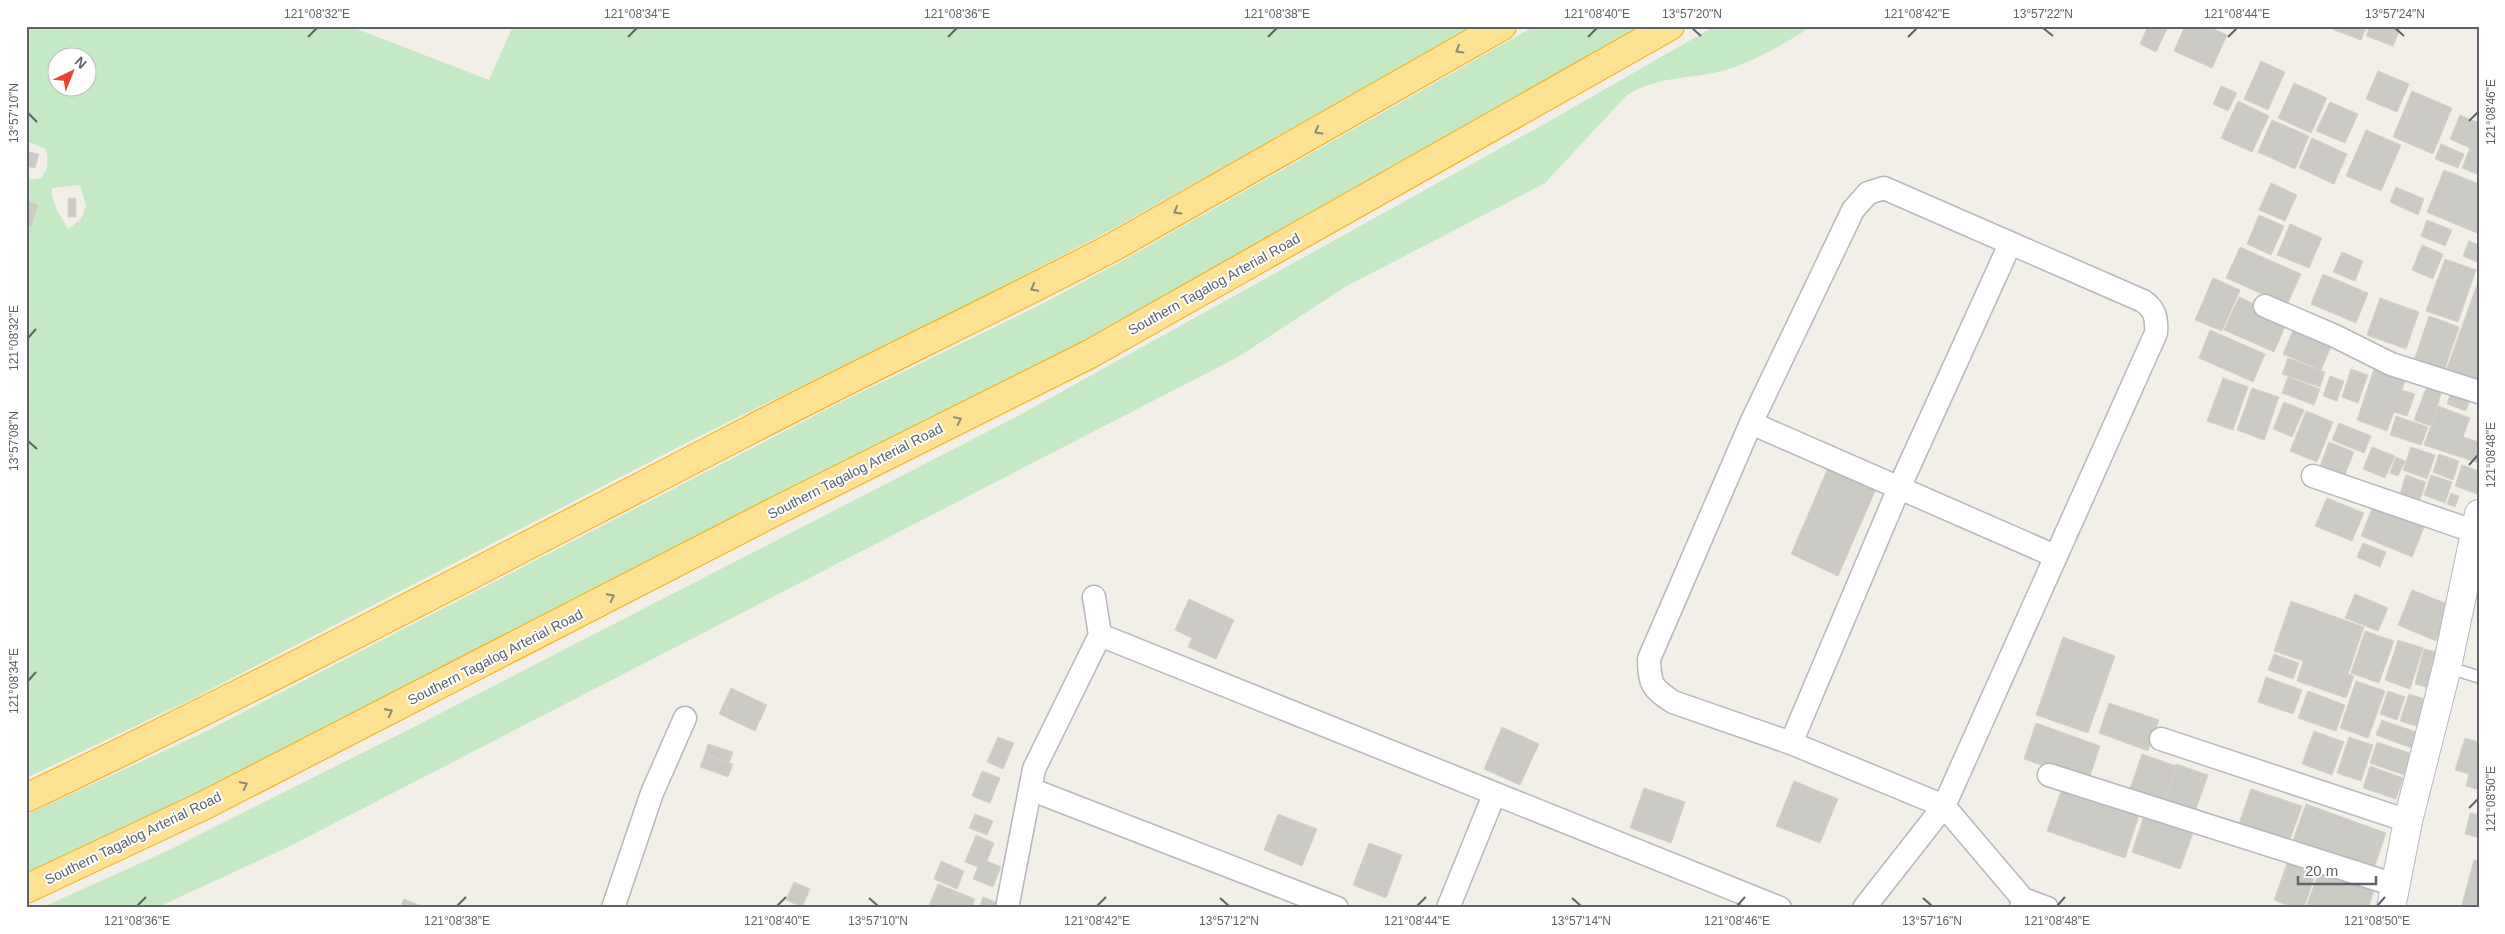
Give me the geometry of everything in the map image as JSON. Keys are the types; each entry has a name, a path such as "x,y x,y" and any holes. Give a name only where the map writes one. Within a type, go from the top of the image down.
{"highway":[{"path":"26,798 197,717 790,409 1090,260 1502,26"},
{"name":"Southern Tagalog Arterial Road","path":"26,889 205,805 778,510 1090,354 1670,26"}],"street":[{"path":"1864,908 1944,806 2156,333 2157,322 2151,306 2142,301 1884,188 1868,193 1853,210 1750,423 1649,659 1650,680 1659,692 1674,702 1791,742 1944,806 2022,903 2047,908"},
{"path":"1791,742 1899,488 2010,244"},
{"path":"2265,306 2335,336 2391,364 2479,392"},
{"path":"1750,423 2055,556"},
{"path":"2049,775 2393,896 2408,821 2447,668 2476,522 2313,476"},
{"path":"1007,908 1034,768 1100,635 1094,596"},
{"path":"1100,635 1494,795 1780,908"},
{"path":"613,908 652,793 684,718"},
{"path":"2161,739 2408,821"},
{"path":"1030,789 1338,908"},
{"path":"1448,908 1494,795"}],"lane":[{"path":"2447,668 2479,677"}],"green space":[{"path":"26,26 349,26 489,80 513,26 1474,26 1109,231 978,299 694,439 190,700 26,778 26,180 41,178 47,168 46,149 26,141","holes":["80,185 86,206 81,219 68,229 54,204 52,188"]},
{"path":"1535,26 1640,26 1090,339 200,795 26,875 26,815 207,731 837,404 1044,303 1120,262"},
{"path":"1715,26 1812,26 1767,53 1743,64 1718,72 1659,82 1636,90 1626,96 1545,183 1345,287 1238,357 290,846 156,908 41,908 167,851 408,730 1014,418 1546,123"}],"building":[{"path":"2148,26 2161,26 2167,29 2156,52 2140,44"},
{"path":"2185,26 2207,26 2227,35 2212,68 2174,51"},
{"path":"2335,26 2367,26 2361,40 2334,30"},
{"path":"2370,26 2401,26 2393,46 2366,36"},
{"path":"2261,61 2285,72 2268,110 2244,99"},
{"path":"2378,71 2409,84 2397,112 2366,99"},
{"path":"2294,83 2327,98 2311,133 2278,118"},
{"path":"2221,86 2237,93 2228,111 2213,104"},
{"path":"2412,91 2452,108 2433,154 2393,137"},
{"path":"2238,101 2269,116 2252,152 2221,138"},
{"path":"2330,102 2358,114 2345,143 2316,131"},
{"path":"2460,115 2479,123 2479,175 2462,168 2470,148 2450,139"},
{"path":"2272,120 2309,136 2295,169 2258,152"},
{"path":"2366,130 2401,145 2381,191 2346,176"},
{"path":"2312,138 2347,154 2334,184 2299,168"},
{"path":"2441,144 2464,154 2458,168 2435,159"},
{"path":"29,152 39,154 35,168 26,166"},
{"path":"2444,170 2479,184 2479,234 2427,212"},
{"path":"2271,183 2297,195 2285,221 2259,210"},
{"path":"2396,187 2424,199 2418,215 2390,202"},
{"path":"68,198 76,198 76,217 68,217"},
{"path":"26,200 38,205 31,227 26,225"},
{"path":"2259,215 2284,226 2271,255 2247,244"},
{"path":"2427,220 2452,230 2445,246 2421,236"},
{"path":"2290,224 2322,238 2309,268 2277,255"},
{"path":"2469,241 2479,245 2479,263 2463,256"},
{"path":"2422,245 2443,254 2433,279 2412,270"},
{"path":"2240,247 2301,274 2287,305 2226,278"},
{"path":"2342,252 2363,261 2355,281 2333,272"},
{"path":"2445,259 2476,270 2458,322 2426,311"},
{"path":"2323,274 2368,293 2356,323 2311,304"},
{"path":"2213,278 2240,290 2222,331 2195,320"},
{"path":"2479,282 2479,383 2446,371"},
{"path":"2239,297 2288,320 2274,352 2224,330"},
{"path":"2380,298 2419,312 2406,349 2367,335"},
{"path":"2429,316 2459,327 2443,374 2413,363"},
{"path":"2297,321 2335,337 2321,370 2283,354"},
{"path":"2210,330 2265,354 2253,382 2199,358"},
{"path":"2288,358 2325,372 2320,387 2282,374"},
{"path":"2375,366 2406,377 2402,390 2415,394 2407,416 2394,412 2387,431 2357,420"},
{"path":"2351,369 2368,375 2358,403 2342,397"},
{"path":"2330,376 2344,381 2337,401 2323,396"},
{"path":"2288,377 2320,389 2314,405 2282,393"},
{"path":"2223,378 2248,387 2233,430 2207,421"},
{"path":"2427,386 2442,391 2431,426 2414,420"},
{"path":"2252,388 2279,397 2264,440 2237,430"},
{"path":"2452,390 2471,397 2466,411 2447,404"},
{"path":"2284,402 2304,410 2292,437 2273,429"},
{"path":"2438,406 2470,418 2463,437 2479,442 2479,463 2424,445"},
{"path":"2306,411 2333,422 2317,462 2290,451"},
{"path":"2396,416 2428,427 2421,445 2390,435"},
{"path":"2339,423 2371,436 2364,453 2332,440"},
{"path":"2329,442 2354,452 2343,479 2319,469"},
{"path":"2372,447 2395,456 2385,478 2363,469"},
{"path":"2411,447 2435,455 2427,479 2403,470"},
{"path":"2439,454 2459,461 2453,480 2433,472"},
{"path":"2396,457 2405,461 2398,476 2390,473"},
{"path":"2462,465 2479,471 2477,494 2455,486"},
{"path":"1828,468 1876,489 1838,576 1791,554"},
{"path":"2406,475 2426,482 2418,505 2399,498"},
{"path":"2431,475 2452,482 2445,503 2424,495"},
{"path":"2451,493 2459,496 2455,507 2447,504"},
{"path":"2327,498 2364,513 2352,541 2315,526"},
{"path":"2374,504 2425,525 2412,557 2361,536"},
{"path":"2363,543 2386,552 2380,567 2357,557"},
{"path":"2412,590 2450,605 2436,641 2398,625"},
{"path":"2355,594 2388,608 2378,631 2345,618"},
{"path":"1189,599 1234,620 1216,659 1188,647 1192,638 1175,630"},
{"path":"2291,601 2364,627 2348,674 2354,676 2346,698 2297,681 2303,661 2274,651"},
{"path":"2365,631 2394,641 2379,683 2351,673"},
{"path":"2063,637 2115,656 2088,733 2036,715"},
{"path":"2398,640 2423,648 2410,689 2385,680"},
{"path":"2424,649 2449,655 2440,691 2415,684"},
{"path":"2274,654 2299,663 2293,679 2268,670"},
{"path":"2266,677 2302,690 2293,714 2258,702"},
{"path":"2356,681 2385,691 2368,738 2340,728"},
{"path":"731,688 767,705 755,731 719,714"},
{"path":"2308,691 2345,705 2336,731 2298,718"},
{"path":"2388,691 2405,697 2397,720 2380,714"},
{"path":"2409,694 2434,702 2425,729 2400,721"},
{"path":"2109,703 2159,720 2148,751 2099,733"},
{"path":"2382,720 2422,734 2417,750 2376,735"},
{"path":"2036,723 2100,746 2088,782 2024,759"},
{"path":"1502,727 1539,744 1520,785 1484,769"},
{"path":"2314,731 2344,742 2332,775 2302,764"},
{"path":"998,737 1014,743 1003,769 987,762"},
{"path":"2349,737 2373,745 2361,781 2337,773"},
{"path":"2465,738 2479,742 2479,790 2466,786 2469,774 2455,770"},
{"path":"2377,742 2418,756 2410,777 2370,763"},
{"path":"708,744 733,752 729,763 705,754"},
{"path":"705,754 733,764 728,777 700,767"},
{"path":"2142,754 2176,766 2163,804 2129,792"},
{"path":"2176,764 2208,775 2194,815 2163,804"},
{"path":"2370,766 2403,778 2396,799 2363,788"},
{"path":"982,771 1000,778 990,803 972,796"},
{"path":"1794,781 1838,799 1820,843 1776,826"},
{"path":"2063,785 2140,812 2125,858 2047,831"},
{"path":"1644,788 1685,802 1671,843 1630,828"},
{"path":"2251,789 2302,806 2288,845 2238,827"},
{"path":"2306,804 2386,833 2372,874 2291,846"},
{"path":"2145,813 2194,830 2180,869 2132,852"},
{"path":"2470,813 2479,815 2479,838 2465,834"},
{"path":"975,814 993,821 987,835 969,828"},
{"path":"1278,814 1317,829 1302,866 1264,850"},
{"path":"976,835 994,843 987,861 1001,867 993,887 973,879 978,867 965,862"},
{"path":"1369,843 1402,855 1386,898 1353,885"},
{"path":"2290,855 2318,865 2304,908 2295,908 2274,900"},
{"path":"2474,860 2479,861 2479,908 2461,908"},
{"path":"941,861 964,871 957,889 934,879"},
{"path":"2321,866 2376,885 2368,908 2306,908"},
{"path":"794,882 810,889 802,907 786,900"},
{"path":"938,884 975,899 972,908 928,908"},
{"path":"983,897 1005,906 1004,908 979,908"},
{"path":"404,899 426,908 400,908"}]}
